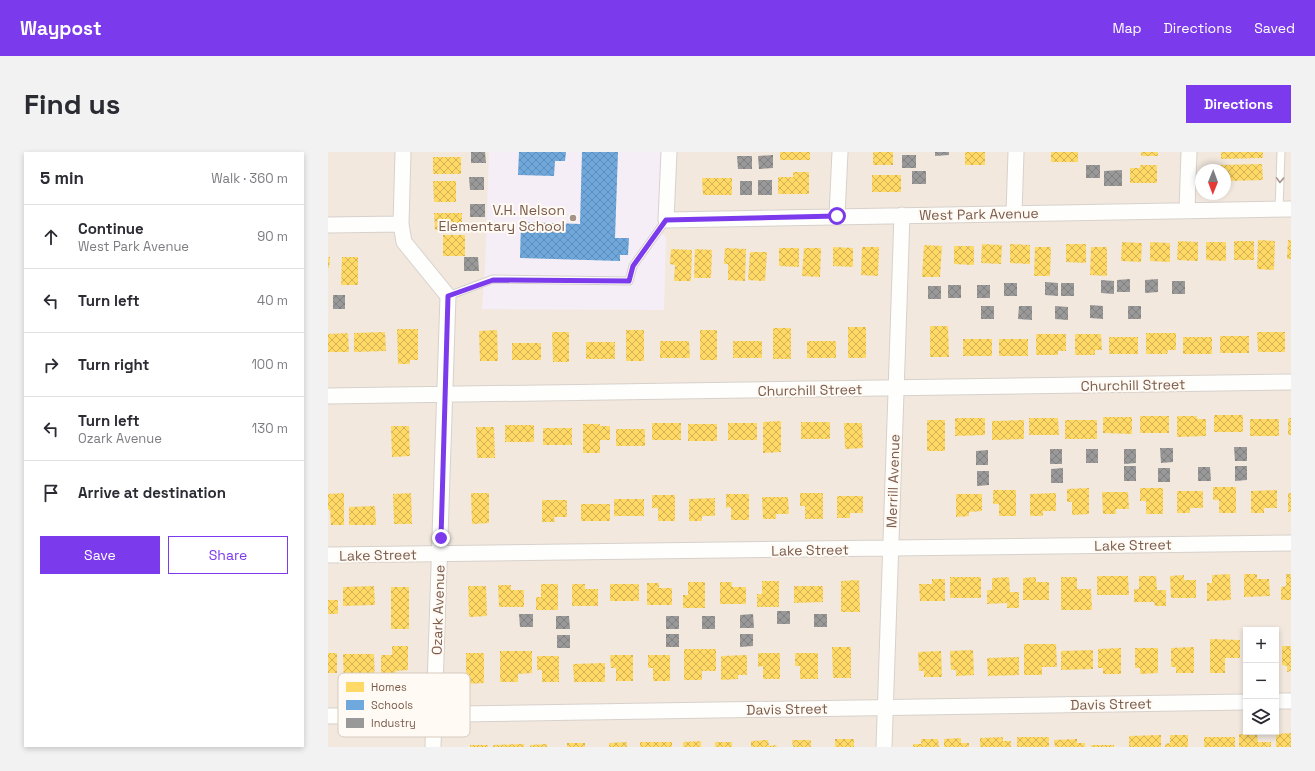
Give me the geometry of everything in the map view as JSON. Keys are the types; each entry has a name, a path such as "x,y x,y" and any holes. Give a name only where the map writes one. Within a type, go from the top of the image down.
{"street":[{"path":"403,152 401,224 404,242 448,296"},
{"path":"666,220 669,152"},
{"path":"837,216 840,152"},
{"path":"1014,214 1016,152"},
{"path":"1187,210 1189,152"},
{"name":"West Park Avenue","path":"666,220 1285,209"},
{"name":"Merrill Avenue","path":"884,747 902,215"},
{"path":"328,225 401,224"},
{"name":"Ozark Avenue","path":"436,673 448,296"},
{"name":"Churchill Street","path":"328,396 1291,382"},
{"name":"Lake Street","path":"328,555 1291,543"},
{"path":"1279,701 1291,701"},
{"name":"Davis Street","path":"470,714 1243,702"},
{"name":"Davis Street","path":"328,716 338,716"},
{"name":"Ozark Avenue","path":"433,737 433,747"}],"lane":[{"path":"1281,152 1285,209"},
{"path":"448,296 493,280 629,281 633,266 666,220"}],"shaded area":[{"path":"328,152 1291,152 1291,747 328,747"},
{"name":"V.H. Nelson Elementary School","path":"489,152 662,152 661,233 666,237 664,310 482,309 485,269"}],"building: Homes":[{"path":"780,152 810,152 810,160 780,160"},
{"path":"873,152 893,152 893,165 873,165"},
{"path":"965,152 985,152 985,165 965,165"},
{"path":"1051,152 1078,152 1078,162 1051,162"},
{"path":"1141,152 1158,152 1158,156 1141,156"},
{"path":"1221,152 1263,152 1263,158 1221,159"},
{"path":"433,157 461,157 461,174 433,174"},
{"path":"1262,164 1263,180 1231,181 1231,165"},
{"path":"1140,165 1157,165 1157,183 1130,183 1130,168 1140,168"},
{"path":"793,172 809,172 809,194 778,194 778,177 793,177"},
{"path":"872,175 901,175 901,192 872,192"},
{"path":"702,178 732,178 732,195 703,195"},
{"path":"433,181 456,181 456,202 434,202"},
{"path":"434,213 462,213 462,229 435,230"},
{"path":"443,235 465,235 465,256 443,256"},
{"path":"1258,240 1275,241 1274,270 1257,269"},
{"path":"1288,240 1291,240 1291,259 1287,259"},
{"path":"1178,241 1198,242 1198,261 1177,260"},
{"path":"1234,241 1254,241 1254,260 1234,260"},
{"path":"1122,242 1142,243 1141,262 1121,261"},
{"path":"1150,242 1170,243 1170,262 1150,261"},
{"path":"1206,242 1226,242 1226,261 1206,260"},
{"path":"982,244 1002,245 1001,264 981,263"},
{"path":"1010,244 1030,245 1030,264 1010,263"},
{"path":"1066,244 1086,244 1086,263 1066,262"},
{"path":"924,245 942,246 940,277 922,277"},
{"path":"954,246 974,246 974,265 954,264"},
{"path":"833,247 853,248 853,267 833,266"},
{"path":"862,247 879,247 878,276 861,275"},
{"path":"1035,247 1051,247 1050,276 1034,276"},
{"path":"1091,247 1107,247 1107,276 1090,275"},
{"path":"725,248 746,249 745,281 728,280 728,264 724,264"},
{"path":"779,248 799,248 799,267 779,266"},
{"path":"804,248 821,248 820,277 802,276"},
{"path":"671,249 692,250 691,281 674,281 675,265 670,264"},
{"path":"695,249 712,250 711,278 694,278"},
{"path":"750,252 767,252 765,281 748,280"},
{"path":"328,257 330,257 329,268 328,268"},
{"path":"342,257 358,257 358,285 341,285"},
{"path":"930,326 948,326 949,357 930,357"},
{"path":"848,327 866,327 866,358 848,358"},
{"path":"773,328 791,328 791,359 773,359"},
{"path":"397,329 418,329 418,360 410,360 410,364 398,364"},
{"path":"497,330 498,361 480,361 479,331"},
{"path":"626,330 644,330 644,361 626,361"},
{"path":"700,330 717,330 717,360 700,360"},
{"path":"385,332 386,351 354,352 354,333"},
{"path":"552,332 569,332 569,362 553,362"},
{"path":"1257,332 1285,332 1285,352 1258,352"},
{"path":"348,333 349,352 328,352 328,334"},
{"path":"1146,333 1176,333 1176,350 1168,350 1167,354 1146,354"},
{"path":"1036,334 1066,334 1066,351 1058,351 1058,355 1036,355"},
{"path":"1075,334 1101,334 1102,350 1095,350 1095,355 1075,355"},
{"path":"1220,336 1249,336 1249,353 1220,353"},
{"path":"1109,337 1138,337 1138,354 1109,354"},
{"path":"1183,337 1212,337 1212,354 1183,354"},
{"path":"963,339 992,339 992,356 963,356"},
{"path":"999,339 1028,339 1028,356 999,356"},
{"path":"660,341 689,341 690,358 660,358"},
{"path":"733,341 762,341 762,358 733,358"},
{"path":"807,341 836,341 836,358 807,358"},
{"path":"586,342 615,342 615,359 586,359"},
{"path":"512,343 541,343 541,360 512,360"},
{"path":"1214,415 1243,415 1243,432 1214,432"},
{"path":"1140,416 1169,416 1169,433 1140,433"},
{"path":"1177,416 1197,416 1197,419 1206,419 1206,436 1177,437"},
{"path":"1103,417 1132,417 1132,434 1103,433"},
{"path":"955,418 985,418 985,435 955,436"},
{"path":"1029,418 1058,418 1059,435 1029,435"},
{"path":"1288,418 1291,418 1291,435 1288,435"},
{"path":"1250,419 1279,419 1279,436 1250,436"},
{"path":"927,420 945,420 945,451 927,451"},
{"path":"1024,420 1024,439 992,440 992,421"},
{"path":"1065,420 1097,420 1097,439 1065,439"},
{"path":"781,421 781,452 763,453 763,422"},
{"path":"801,422 830,422 830,439 801,439"},
{"path":"652,423 681,423 681,440 652,440"},
{"path":"728,423 757,423 757,440 728,440"},
{"path":"844,423 862,423 863,448 845,449"},
{"path":"583,424 600,424 600,426 610,426 610,440 600,440 600,453 583,453"},
{"path":"688,424 717,424 717,441 688,441"},
{"path":"505,425 534,425 534,442 505,442"},
{"path":"391,426 409,426 410,456 392,457"},
{"path":"476,427 494,427 495,458 477,458"},
{"path":"543,428 572,428 572,445 543,445"},
{"path":"616,429 645,429 645,446 616,446"},
{"path":"1213,487 1236,487 1236,513 1219,513 1219,500 1213,500"},
{"path":"1089,488 1089,514 1072,515 1072,502 1067,502 1067,489"},
{"path":"1140,488 1163,488 1163,514 1146,514 1146,501 1140,501"},
{"path":"993,490 1016,490 1016,516 999,516 999,504 993,504"},
{"path":"1277,490 1277,508 1264,508 1264,513 1251,513 1251,491"},
{"path":"1177,491 1203,491 1203,508 1190,508 1190,513 1177,513"},
{"path":"1102,492 1128,492 1129,509 1116,509 1116,514 1103,514"},
{"path":"344,493 344,525 331,525 330,510 328,510 328,494"},
{"path":"411,493 412,524 394,524 393,494"},
{"path":"471,493 489,493 489,523 472,524"},
{"path":"800,493 823,493 823,519 805,519 805,506 800,506"},
{"path":"1056,493 1056,511 1043,511 1043,516 1030,516 1030,494"},
{"path":"1288,493 1291,493 1291,512 1288,512"},
{"path":"726,494 749,494 749,520 731,520 731,507 726,508"},
{"path":"956,494 982,494 982,511 969,512 969,516 956,517"},
{"path":"652,495 675,495 675,521 658,521 658,508 652,508"},
{"path":"837,496 863,496 863,513 850,513 850,518 837,518"},
{"path":"762,497 788,497 789,514 776,514 776,519 763,519"},
{"path":"715,498 715,516 702,516 702,521 689,521 689,499"},
{"path":"614,499 644,499 644,516 614,516"},
{"path":"542,500 567,500 567,517 554,517 555,522 542,522"},
{"path":"581,504 610,504 610,521 581,521"},
{"path":"375,506 376,525 349,525 349,507"},
{"path":"1230,574 1231,600 1207,601 1207,583 1212,583 1212,575"},
{"path":"1244,574 1257,574 1257,579 1269,579 1270,596 1244,597"},
{"path":"1286,574 1291,574 1291,600 1281,600 1281,587 1286,586"},
{"path":"1184,575 1184,580 1196,580 1196,598 1171,598 1170,576"},
{"path":"1097,576 1128,576 1129,595 1097,595"},
{"path":"1139,576 1156,576 1157,590 1166,590 1166,606 1155,606 1154,602 1134,602 1134,589 1139,589"},
{"path":"950,577 981,577 981,598 950,598"},
{"path":"1009,577 1010,592 1019,592 1019,608 1007,608 1007,603 987,604 987,590 992,590 992,578"},
{"path":"1036,577 1036,582 1049,582 1049,600 1023,600 1023,578"},
{"path":"1061,577 1077,577 1077,589 1091,589 1092,610 1061,610"},
{"path":"932,579 945,579 945,601 920,601 919,584 932,584"},
{"path":"859,580 860,612 841,612 841,581"},
{"path":"762,581 779,581 779,607 757,607 757,594 762,594"},
{"path":"688,582 705,582 705,608 683,608 683,595 688,595"},
{"path":"720,582 732,582 732,587 746,587 746,604 720,604"},
{"path":"647,583 659,583 659,588 672,588 672,605 647,605"},
{"path":"541,584 558,584 558,610 536,610 536,597 541,597"},
{"path":"572,584 585,584 585,589 598,589 598,606 572,606"},
{"path":"610,584 639,584 639,601 610,601"},
{"path":"498,585 511,585 511,590 524,590 524,607 499,607"},
{"path":"374,586 375,605 343,606 343,587"},
{"path":"468,586 486,586 487,616 469,617"},
{"path":"794,586 823,586 823,602 794,603"},
{"path":"391,587 409,587 409,629 391,629"},
{"path":"328,600 338,600 338,614 328,614"},
{"path":"1210,639 1240,640 1240,658 1225,658 1225,673 1210,673"},
{"path":"1024,644 1056,644 1057,667 1042,667 1042,675 1024,675"},
{"path":"392,646 408,646 408,670 396,671 396,673 381,673 381,655 392,655"},
{"path":"1282,646 1291,646 1291,671 1287,672 1287,666 1282,665"},
{"path":"832,647 851,647 851,678 833,678"},
{"path":"1194,647 1194,673 1176,673 1176,667 1171,667 1171,648"},
{"path":"1121,648 1121,674 1103,674 1103,668 1098,668 1098,649"},
{"path":"1135,648 1158,648 1158,673 1140,674 1140,668 1135,668"},
{"path":"684,649 716,649 716,671 702,671 702,680 684,680"},
{"path":"973,650 974,675 956,676 956,670 951,670 950,651"},
{"path":"1093,650 1093,669 1061,670 1061,651"},
{"path":"500,651 532,651 532,673 518,674 518,682 500,682"},
{"path":"941,651 942,677 924,677 924,671 919,671 918,652"},
{"path":"328,653 337,653 337,673 328,673"},
{"path":"466,653 484,653 484,683 470,684 470,673 466,673"},
{"path":"758,653 780,653 780,679 763,679 763,666 758,667"},
{"path":"795,653 818,653 818,679 800,679 800,666 795,666"},
{"path":"343,654 374,654 375,673 344,673"},
{"path":"610,655 633,655 633,681 616,681 616,668 611,668"},
{"path":"648,655 670,655 670,681 653,681 653,668 648,668"},
{"path":"747,655 747,675 738,675 738,679 721,680 721,656"},
{"path":"537,656 559,656 559,682 542,682 542,670 537,670"},
{"path":"1019,657 1019,675 988,676 987,658"},
{"path":"605,663 605,682 574,682 573,664"},
{"path":"1291,733 1291,747 1276,747 1276,735"},
{"path":"1239,734 1257,735 1258,742 1271,742 1271,747 1239,747"},
{"path":"1161,735 1161,747 1129,747 1129,736"},
{"path":"1170,735 1188,735 1188,747 1165,747 1165,744 1170,743"},
{"path":"1003,737 1003,741 1011,741 1011,747 980,747 980,738"},
{"path":"1017,737 1049,737 1049,747 1017,747"},
{"path":"1204,737 1235,737 1235,747 1204,747"},
{"path":"961,738 961,743 969,743 969,747 944,747 944,739"},
{"path":"835,739 854,739 854,747 835,747"},
{"path":"921,739 938,739 939,747 913,747 913,744 921,744"},
{"path":"1077,739 1077,743 1085,743 1085,747 1055,747 1054,740"},
{"path":"768,740 769,746 776,745 777,747 751,747 751,741"},
{"path":"792,740 811,740 811,747 793,747"},
{"path":"701,741 701,747 683,747 683,742"},
{"path":"627,742 627,747 609,747 609,743"},
{"path":"640,742 672,742 672,747 640,747"},
{"path":"715,742 732,742 732,747 715,747"},
{"path":"567,743 585,743 585,747 567,747"},
{"path":"524,744 524,747 493,747 493,745"},
{"path":"547,744 547,747 530,747 530,745"},
{"path":"470,745 488,745 488,747 470,747"},
{"path":"1091,745 1114,745 1114,747 1091,747"}],"building: Schools":[{"path":"519,152 566,152 565,161 555,161 554,176 518,175"},
{"path":"582,152 618,152 615,238 629,238 628,255 620,255 620,261 520,258 521,222 580,224"}],"building: Industry":[{"path":"471,152 485,152 486,163 471,163"},
{"path":"935,152 949,152 949,155 935,156"},
{"path":"773,155 773,168 759,169 758,156"},
{"path":"902,155 916,155 916,168 902,168"},
{"path":"737,156 752,156 752,169 738,169"},
{"path":"1086,165 1100,165 1100,178 1086,178"},
{"path":"1122,170 1122,186 1104,186 1104,171"},
{"path":"912,171 926,171 926,184 912,184"},
{"path":"469,177 484,177 484,190 470,190"},
{"path":"758,180 772,180 772,195 758,195"},
{"path":"740,181 752,181 752,195 740,195"},
{"path":"470,204 485,204 485,217 470,217"},
{"path":"464,257 478,257 479,271 464,271"},
{"path":"1130,279 1130,292 1117,292 1117,280"},
{"path":"1158,279 1158,292 1145,293 1145,280"},
{"path":"1101,280 1114,281 1114,294 1101,293"},
{"path":"1172,281 1185,281 1185,294 1172,294"},
{"path":"1045,282 1058,283 1058,296 1045,295"},
{"path":"1004,283 1017,283 1017,296 1004,296"},
{"path":"1061,283 1074,283 1074,296 1061,296"},
{"path":"948,285 961,285 961,298 948,298"},
{"path":"977,285 990,285 990,298 977,298"},
{"path":"928,286 941,286 941,299 928,299"},
{"path":"333,295 345,295 345,309 333,309"},
{"path":"1090,305 1103,306 1103,319 1090,318"},
{"path":"981,306 994,306 994,319 981,319"},
{"path":"1019,306 1032,306 1032,320 1018,319"},
{"path":"1055,306 1068,307 1068,320 1055,319"},
{"path":"1128,306 1141,306 1141,319 1128,319"},
{"path":"1234,447 1247,447 1247,461 1235,461"},
{"path":"1160,448 1173,448 1173,462 1161,463"},
{"path":"1050,449 1062,449 1062,464 1050,464"},
{"path":"1086,449 1098,449 1098,463 1086,463"},
{"path":"1124,449 1136,449 1136,463 1124,464"},
{"path":"988,450 988,465 976,465 976,451"},
{"path":"1124,466 1136,466 1136,481 1124,481"},
{"path":"1235,466 1247,466 1247,480 1235,481"},
{"path":"1198,467 1210,467 1211,481 1198,481"},
{"path":"1063,468 1063,483 1051,483 1051,469"},
{"path":"1158,468 1170,468 1170,482 1158,482"},
{"path":"977,471 989,471 989,485 977,486"},
{"path":"777,611 790,611 790,624 777,624"},
{"path":"519,614 533,614 533,627 520,627"},
{"path":"753,614 754,628 740,628 740,615"},
{"path":"814,614 827,614 827,627 814,627"},
{"path":"556,616 569,616 570,629 556,629"},
{"path":"666,616 679,616 679,629 666,629"},
{"path":"702,616 715,616 715,629 702,629"},
{"path":"666,634 679,634 679,647 666,647"},
{"path":"740,634 753,634 753,646 740,647"},
{"path":"557,635 570,635 570,648 557,648"}],"place":[{"name":"V.H. Nelson Elementary School","path":"573,218"}],"route":[{"path":"441,538 448,296 493,280 629,281 633,266 666,220 837,216"}]}
